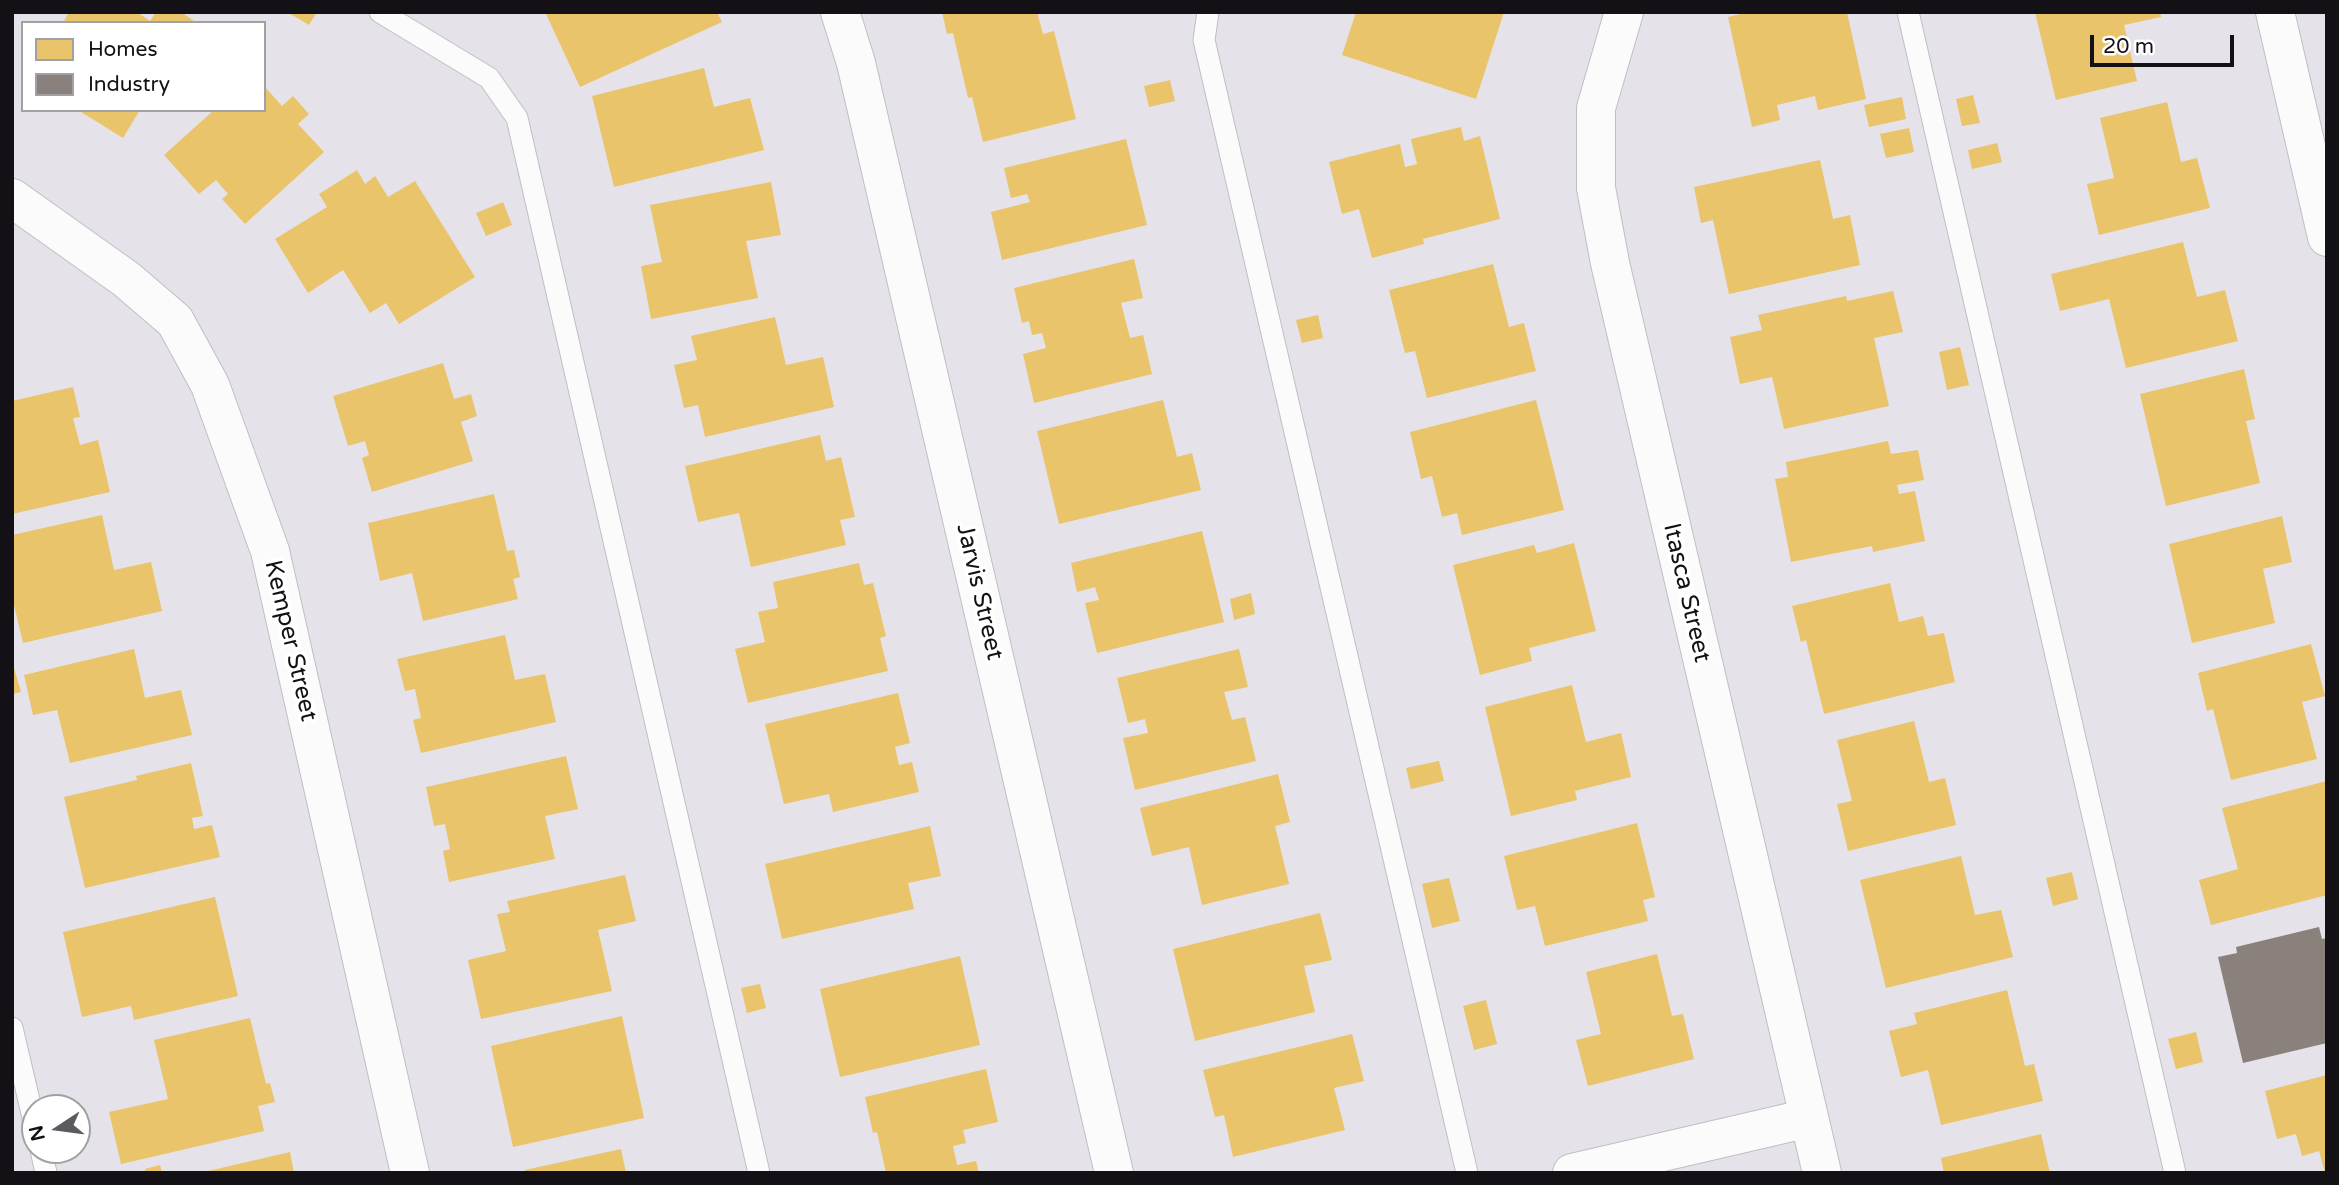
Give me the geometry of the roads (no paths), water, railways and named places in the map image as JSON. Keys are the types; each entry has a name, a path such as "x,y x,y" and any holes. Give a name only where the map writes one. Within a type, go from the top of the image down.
{"street":[{"name":"Jarvis Street","path":"840,12 856,64 1114,1173"},
{"name":"Itasca Street","path":"1624,12 1596,108 1596,188 1610,263 1822,1173"},
{"path":"2275,12 2327,237"},
{"name":"Kemper Street","path":"12,198 127,279 175,321 210,385 270,551 410,1173"},
{"path":"1572,1173 1808,1118"}],"lane":[{"path":"380,12 489,78 517,118 759,1173"},
{"path":"1208,12 1204,40 1467,1173"},
{"path":"1908,12 2175,1173"},
{"path":"12,1028 27,1094"}]}
